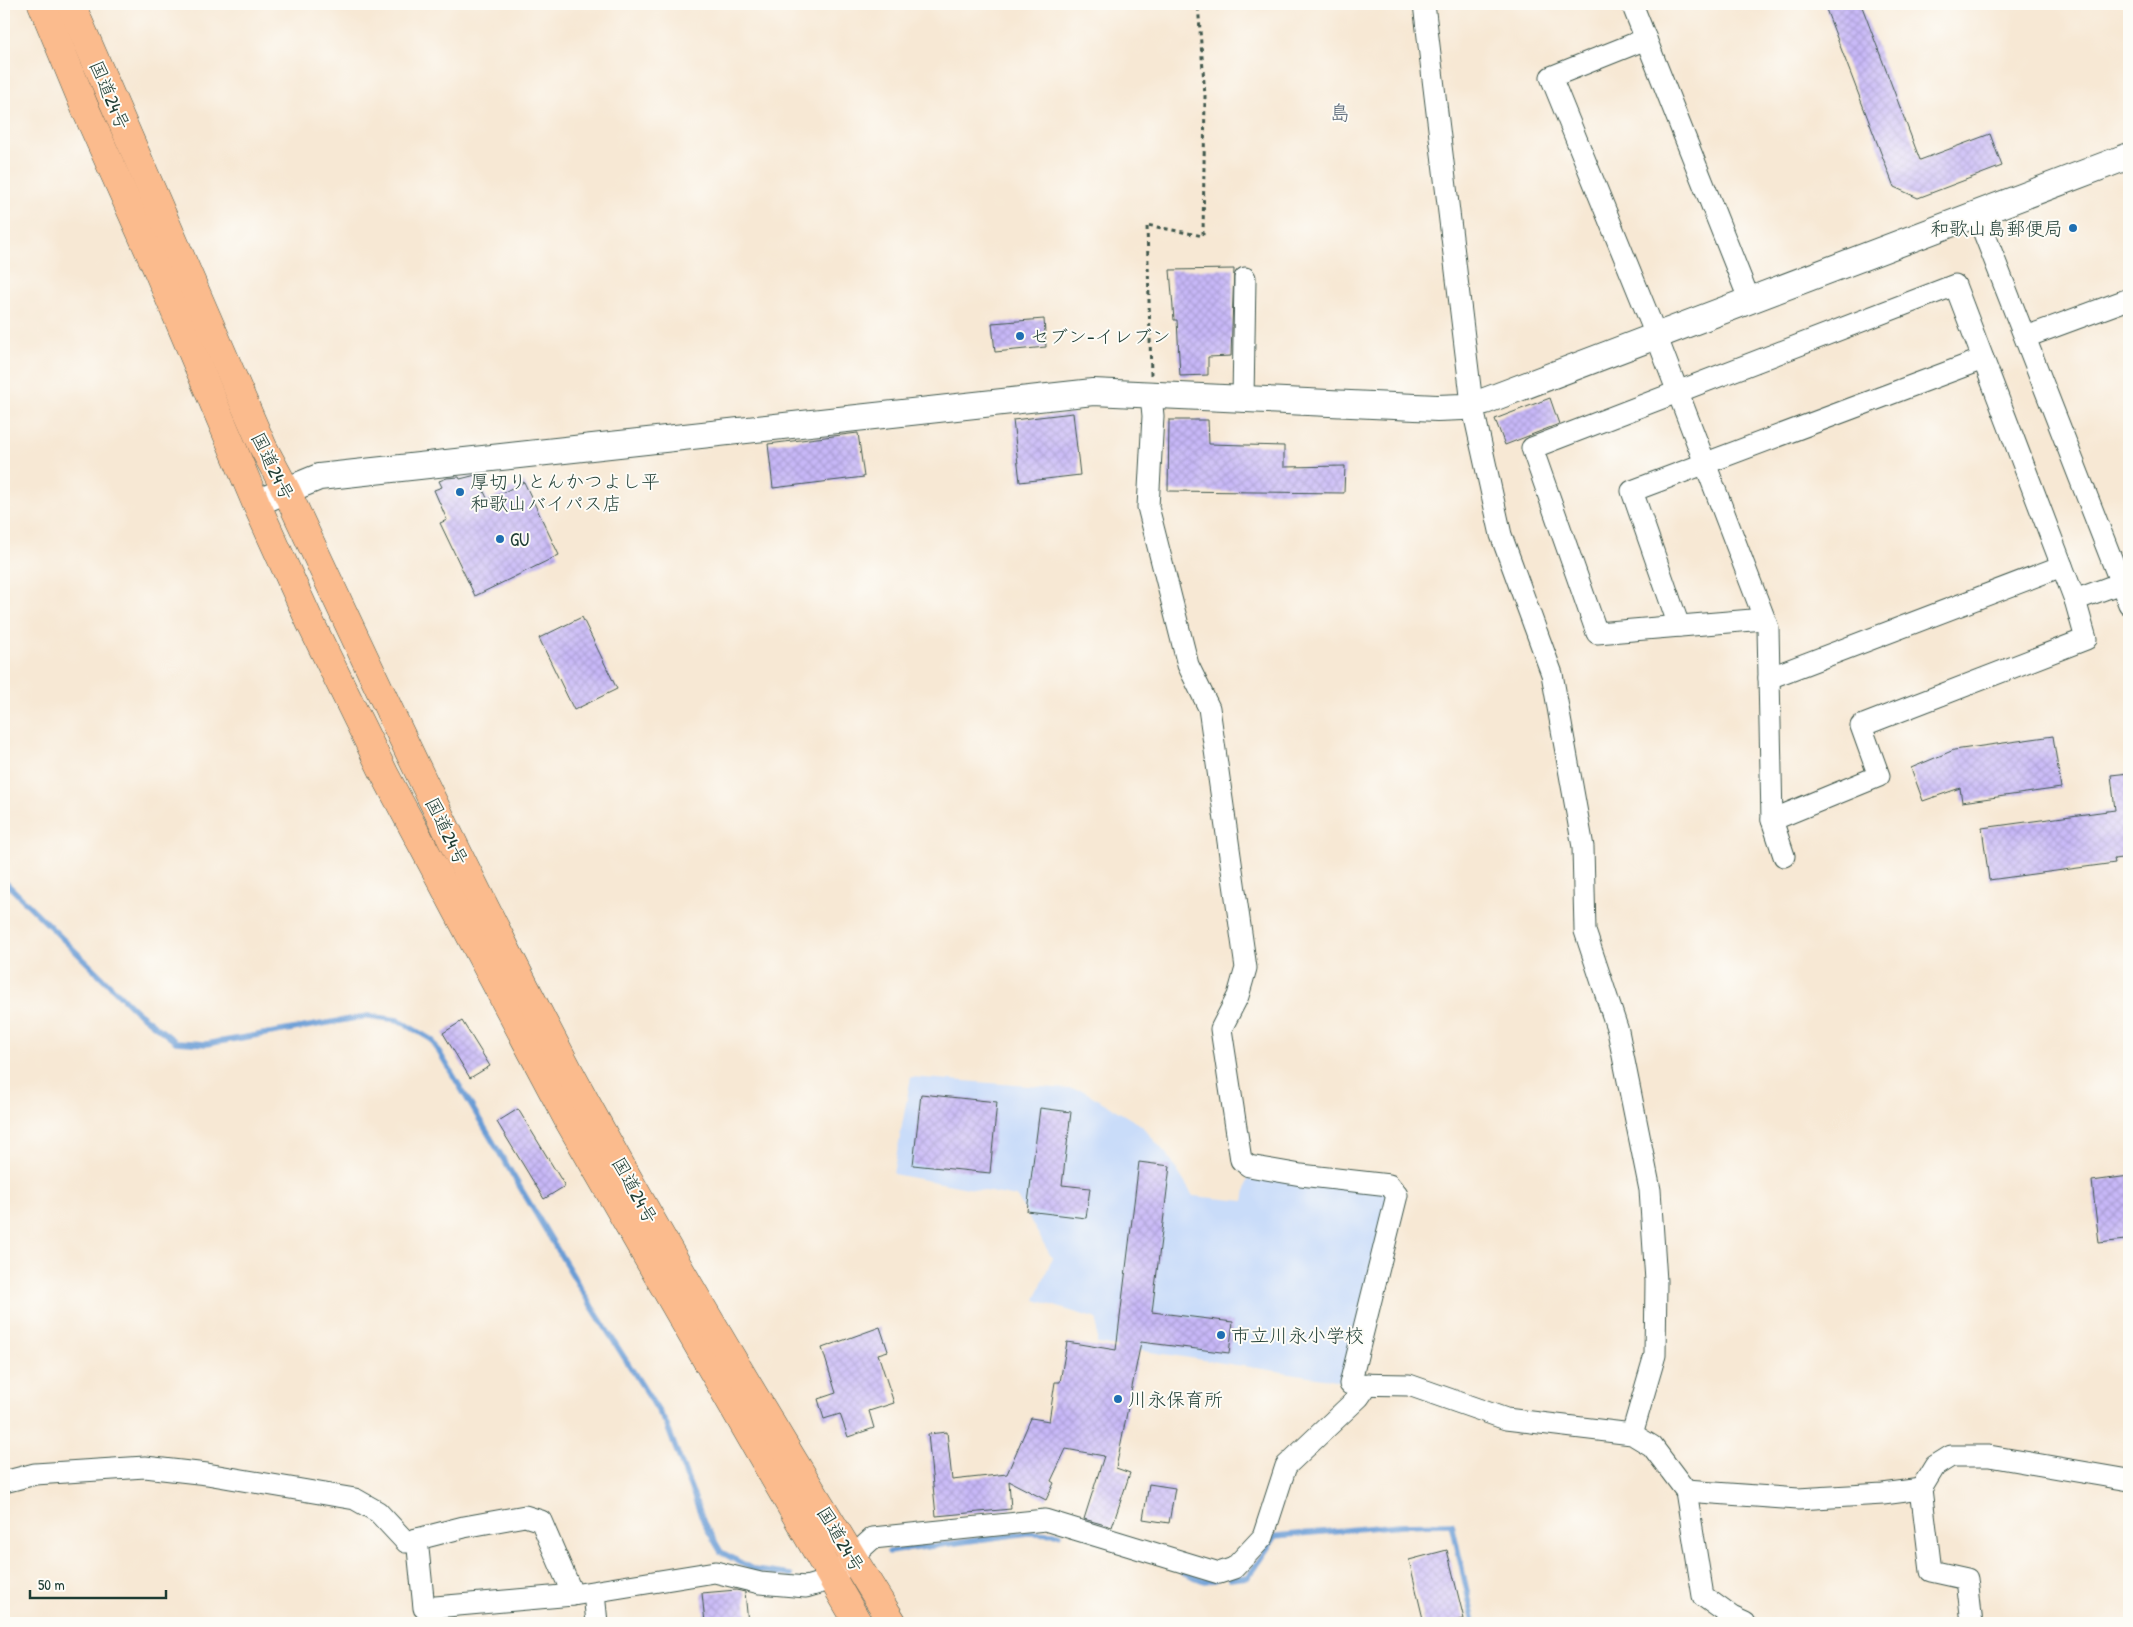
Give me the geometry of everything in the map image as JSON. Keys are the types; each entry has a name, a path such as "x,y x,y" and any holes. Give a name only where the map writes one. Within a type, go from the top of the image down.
{"highway":[{"name":"国道24号","path":"42,4 256,503 310,622 384,774 567,1118 858,1623"},
{"name":"国道24号","path":"71,4 263,447 286,490 481,902 570,1072 675,1260 893,1623"}],"street":[{"path":"1424,4 1472,404 1501,535 1552,674 1583,847 1585,931 1618,1031 1650,1190 1656,1281 1655,1355 1632,1434"},
{"path":"1632,4 1749,299"},
{"path":"1646,39 1551,76 1656,335 1768,628 1772,820 1784,856"},
{"path":"256,503 319,477 1092,392 1437,408 1472,404 1977,215 2129,156"},
{"path":"1977,215 2125,581 2129,604"},
{"path":"1243,399 1245,278"},
{"path":"1764,619 1597,633 1532,448 1955,285 2075,600 2086,639 1861,726 1880,776 1772,820"},
{"path":"2026,337 2129,299"},
{"path":"1679,626 1632,491 1706,465 1983,359"},
{"path":"1151,395 1153,416 1148,507 1188,666 1209,708 1246,968 1238,996 1221,1029 1241,1160 1249,1166 1301,1175 1389,1185 1398,1195 1350,1384 1409,1385 1506,1418 1632,1434 1652,1446 1686,1492 1703,1596 1732,1617 1745,1623"},
{"path":"1769,678 2062,566"},
{"path":"2075,600 2125,581"},
{"path":"418,1538 424,1608 583,1594 715,1572 760,1583 806,1588 833,1580 852,1557 873,1538 1045,1520 1219,1573 1234,1568 1263,1537 1286,1466 1359,1397 1368,1384"},
{"path":"1972,1623 1967,1579 1931,1571 1921,1489 1935,1466 1951,1456 1989,1456 2129,1480"},
{"path":"4,1482 35,1474 145,1467 207,1474 356,1499 378,1512 406,1542 525,1516 541,1521 583,1594 597,1623"},
{"path":"1686,1492 1798,1499 1884,1494 1921,1489"}],"path":[{"path":"1151,395 1147,225 1203,236 1205,96 1198,4"}],"shaded area":[{"path":"911,1077 1082,1090 1141,1125 1168,1156 1193,1196 1244,1201 1249,1173 1385,1191 1392,1199 1343,1381 1097,1344 1097,1319 1035,1300 1052,1258 1017,1197 893,1174"}],"building":[{"path":"1824,4 1861,4 1920,160 1990,134 2002,166 1918,198 1894,187"},
{"path":"1234,269 1231,356 1208,357 1208,375 1180,376 1177,320 1174,320 1170,270"},
{"path":"1044,319 1046,347 995,352 992,323"},
{"path":"1550,398 1559,424 1505,445 1495,419"},
{"path":"1073,413 1080,475 1020,482 1013,420"},
{"path":"1169,420 1208,420 1209,444 1284,446 1284,467 1345,466 1344,493 1168,491"},
{"path":"858,433 864,477 773,488 768,444"},
{"name":"GU","path":"476,475 488,500 524,482 559,555 475,596 440,523 447,520 434,490 442,487 439,481 447,478 459,477 460,479"},
{"path":"582,617 617,689 574,710 539,638"},
{"path":"2053,736 2061,788 1962,802 1960,788 1923,801 1911,768 1954,750"},
{"path":"2129,773 2129,857 2114,859 2115,863 1989,880 1982,828 2115,810 2111,775"},
{"path":"462,1021 490,1066 470,1078 443,1033"},
{"path":"921,1094 997,1102 990,1173 913,1165"},
{"path":"1040,1108 1071,1112 1062,1185 1090,1188 1086,1218 1027,1211"},
{"path":"518,1109 565,1186 544,1199 497,1122"},
{"path":"1139,1162 1170,1166 1152,1312 1233,1322 1229,1353 1141,1342 1116,1468 1130,1473 1112,1527 1084,1519 1104,1456 1066,1449 1051,1481 1054,1483 1046,1500 1009,1481 1011,1509 936,1516 928,1434 947,1432 952,1480 1007,1474 1031,1418 1049,1421 1055,1382 1060,1382 1067,1342 1116,1350"},
{"path":"2129,1176 2129,1236 2124,1236 2125,1240 2099,1243 2092,1181"},
{"path":"880,1327 888,1351 878,1354 894,1403 869,1411 874,1428 848,1437 840,1414 824,1419 818,1399 836,1393 822,1348"},
{"path":"1149,1484 1175,1488 1169,1523 1143,1519"},
{"path":"1447,1550 1464,1619 1445,1623 1424,1623 1409,1560"},
{"path":"736,1590 745,1592 748,1623 705,1623 702,1593"}],"waterway":[{"path":"4,881 136,1011 176,1042 206,1044 368,1016 398,1020 432,1040 587,1299 666,1423 705,1525 721,1552 754,1570 791,1575"},
{"path":"1230,1579 1248,1577 1276,1536 1401,1525 1452,1524 1474,1623"},
{"path":"889,1552 1028,1533 1059,1534"},
{"path":"1182,1572 1204,1581 1214,1580"}],"place":[{"name":"和歌山島郵便局","path":"2073,228"},
{"name":"セブン-イレブン","path":"1020,336"},
{"name":"厚切りとんかつよし平 和歌山バイパス店","path":"460,492"},
{"name":"GU","path":"500,539"},
{"name":"市立川永小学校","path":"1221,1335"},
{"name":"川永保育所","path":"1118,1399"}],"district":[{"name":"島","path":"1340,113"}]}
